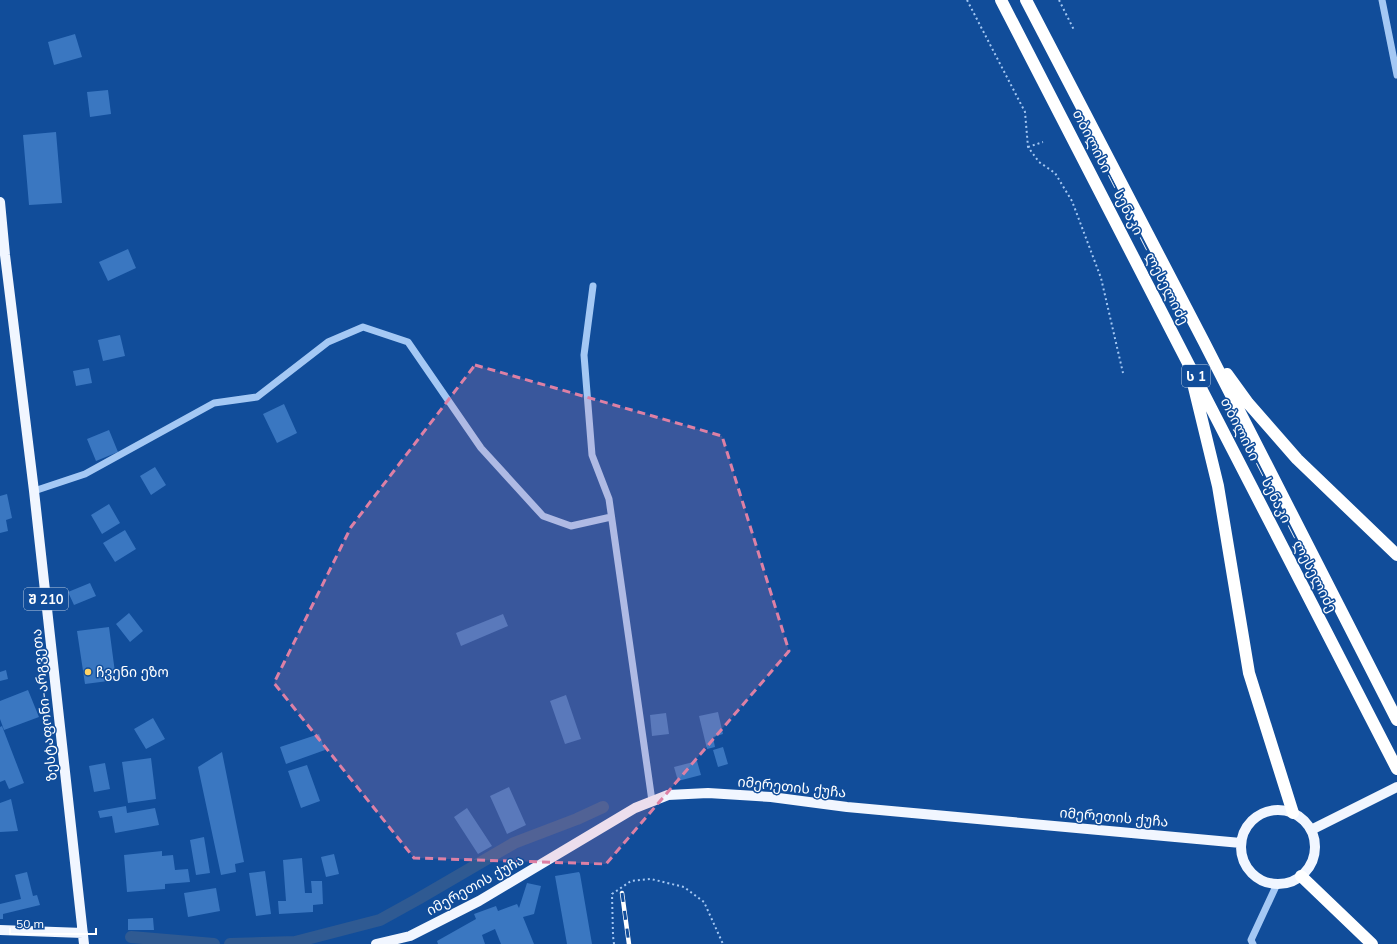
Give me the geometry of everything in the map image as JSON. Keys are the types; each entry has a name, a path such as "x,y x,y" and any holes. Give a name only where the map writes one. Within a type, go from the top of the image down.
{"highway":[{"name":"თბილისი — სენაკი — ლესელიძე","path":"1001,0 1397,769"},
{"name":"თბილისი — სენაკი — ლესელიძე","path":"1026,0 1204,342 1397,720"},
{"path":"1204,342 1248,403 1297,459 1397,555"},
{"path":"1187,359 1218,486 1249,673 1293,813"},
{"path":"1301,876 1372,944"}],"main road":[{"name":"ზესტაფონი-არგვეთა","path":"0,202 3,256 34,491 84,944"},
{"path":"1311,830 1397,787"},
{"name":"იმერეთის ქუჩა","path":"376,944 410,936 479,901 635,808 668,795 708,792 763,796 847,807 1241,843"},
{"path":"1270,810 1282,810 1293,813 1304,820 1311,830 1315,842 1315,855 1310,867 1301,876 1290,882 1277,884 1264,881 1253,875 1246,866 1242,855 1241,843 1244,832 1250,822 1259,815 1270,810"},
{"path":"0,930 83,933"}],"street":[{"path":"1382,0 1397,75"},
{"path":"593,286 584,355 592,455 609,499 652,802"},
{"path":"34,491 85,474 214,403 257,397 328,342 363,327 408,342 481,448 543,516 571,526 611,517"},
{"path":"1253,944 1251,940 1277,884"}],"path":[{"path":"967,0 1025,112 1028,147 1039,162 1055,173 1072,201 1101,278 1122,372"},
{"path":"1059,0 1074,30"},
{"path":"1028,147 1043,142"},
{"path":"614,944 612,894 631,881 651,879 684,887 704,902 722,944"}],"highlighted area":[{"path":"475,365 722,436 789,651 606,864 414,858 274,683 351,527"}],"building":[{"path":"75,34 82,57 54,65 48,42"},
{"path":"108,90 111,114 90,117 87,92"},
{"path":"56,132 62,203 29,205 23,135"},
{"path":"128,249 136,268 108,281 99,262"},
{"path":"120,335 125,356 103,361 98,340"},
{"path":"89,368 92,383 76,386 73,371"},
{"path":"284,404 297,433 277,443 263,414"},
{"path":"109,430 118,452 96,461 87,439"},
{"path":"155,467 166,485 151,495 140,476"},
{"path":"7,494 12,518 6,520 8,531 0,533 0,496"},
{"path":"109,504 120,523 102,534 91,515"},
{"path":"125,530 136,549 115,562 103,543"},
{"path":"90,583 96,596 74,605 68,592"},
{"path":"129,613 143,631 130,642 116,624"},
{"path":"503,614 508,626 461,646 456,633"},
{"path":"109,627 116,680 85,684 77,631"},
{"path":"6,670 8,679 0,681 0,672"},
{"path":"28,690 39,717 4,730 0,719 0,701"},
{"path":"566,695 581,739 565,744 550,701"},
{"path":"718,712 723,734 713,737 715,747 707,749 699,716"},
{"path":"666,713 669,734 652,736 650,715"},
{"path":"153,718 165,739 146,749 134,729"},
{"path":"2,726 24,783 9,789 5,780 0,782 0,727"},
{"path":"319,734 325,750 286,764 280,747"},
{"path":"723,747 728,764 718,767 713,750"},
{"path":"222,752 244,862 235,864 236,872 221,875 198,767"},
{"path":"151,758 156,799 128,803 122,762"},
{"path":"697,761 701,775 678,781 674,767"},
{"path":"105,763 110,789 94,792 89,766"},
{"path":"307,765 320,801 301,808 288,771"},
{"path":"509,787 526,825 507,834 490,796"},
{"path":"11,799 18,831 0,832 0,803"},
{"path":"126,806 127,813 155,808 159,825 115,833 112,816 100,818 98,811"},
{"path":"467,808 492,846 478,854 454,817"},
{"path":"204,837 210,873 196,875 190,840"},
{"path":"162,851 162,856 173,855 175,870 188,869 190,882 165,884 165,889 127,892 124,855"},
{"path":"334,854 339,874 326,877 321,857"},
{"path":"302,858 305,893 312,893 311,881 322,881 323,904 313,905 313,912 279,914 278,901 286,901 283,860"},
{"path":"265,871 271,914 256,916 249,873"},
{"path":"27,872 33,896 37,895 40,905 3,914 3,919 0,919 0,904 21,899 15,875"},
{"path":"579,872 592,944 567,944 555,876"},
{"path":"527,883 541,886 534,914 523,917 534,944 501,944 495,929 482,935 485,944 438,944 437,941 476,919 474,914 496,906 498,911 517,904 519,908"},
{"path":"216,888 220,911 188,917 184,893"},
{"path":"153,918 154,930 128,930 128,919"}],"waterway":[{"path":"230,944 295,942 380,920 514,843 577,819 603,807"},
{"path":"131,937 214,944"}],"railway":[{"path":"622,893 629,944"}],"place":[{"name":"ჩვენი ეზო","path":"88,672"}]}
